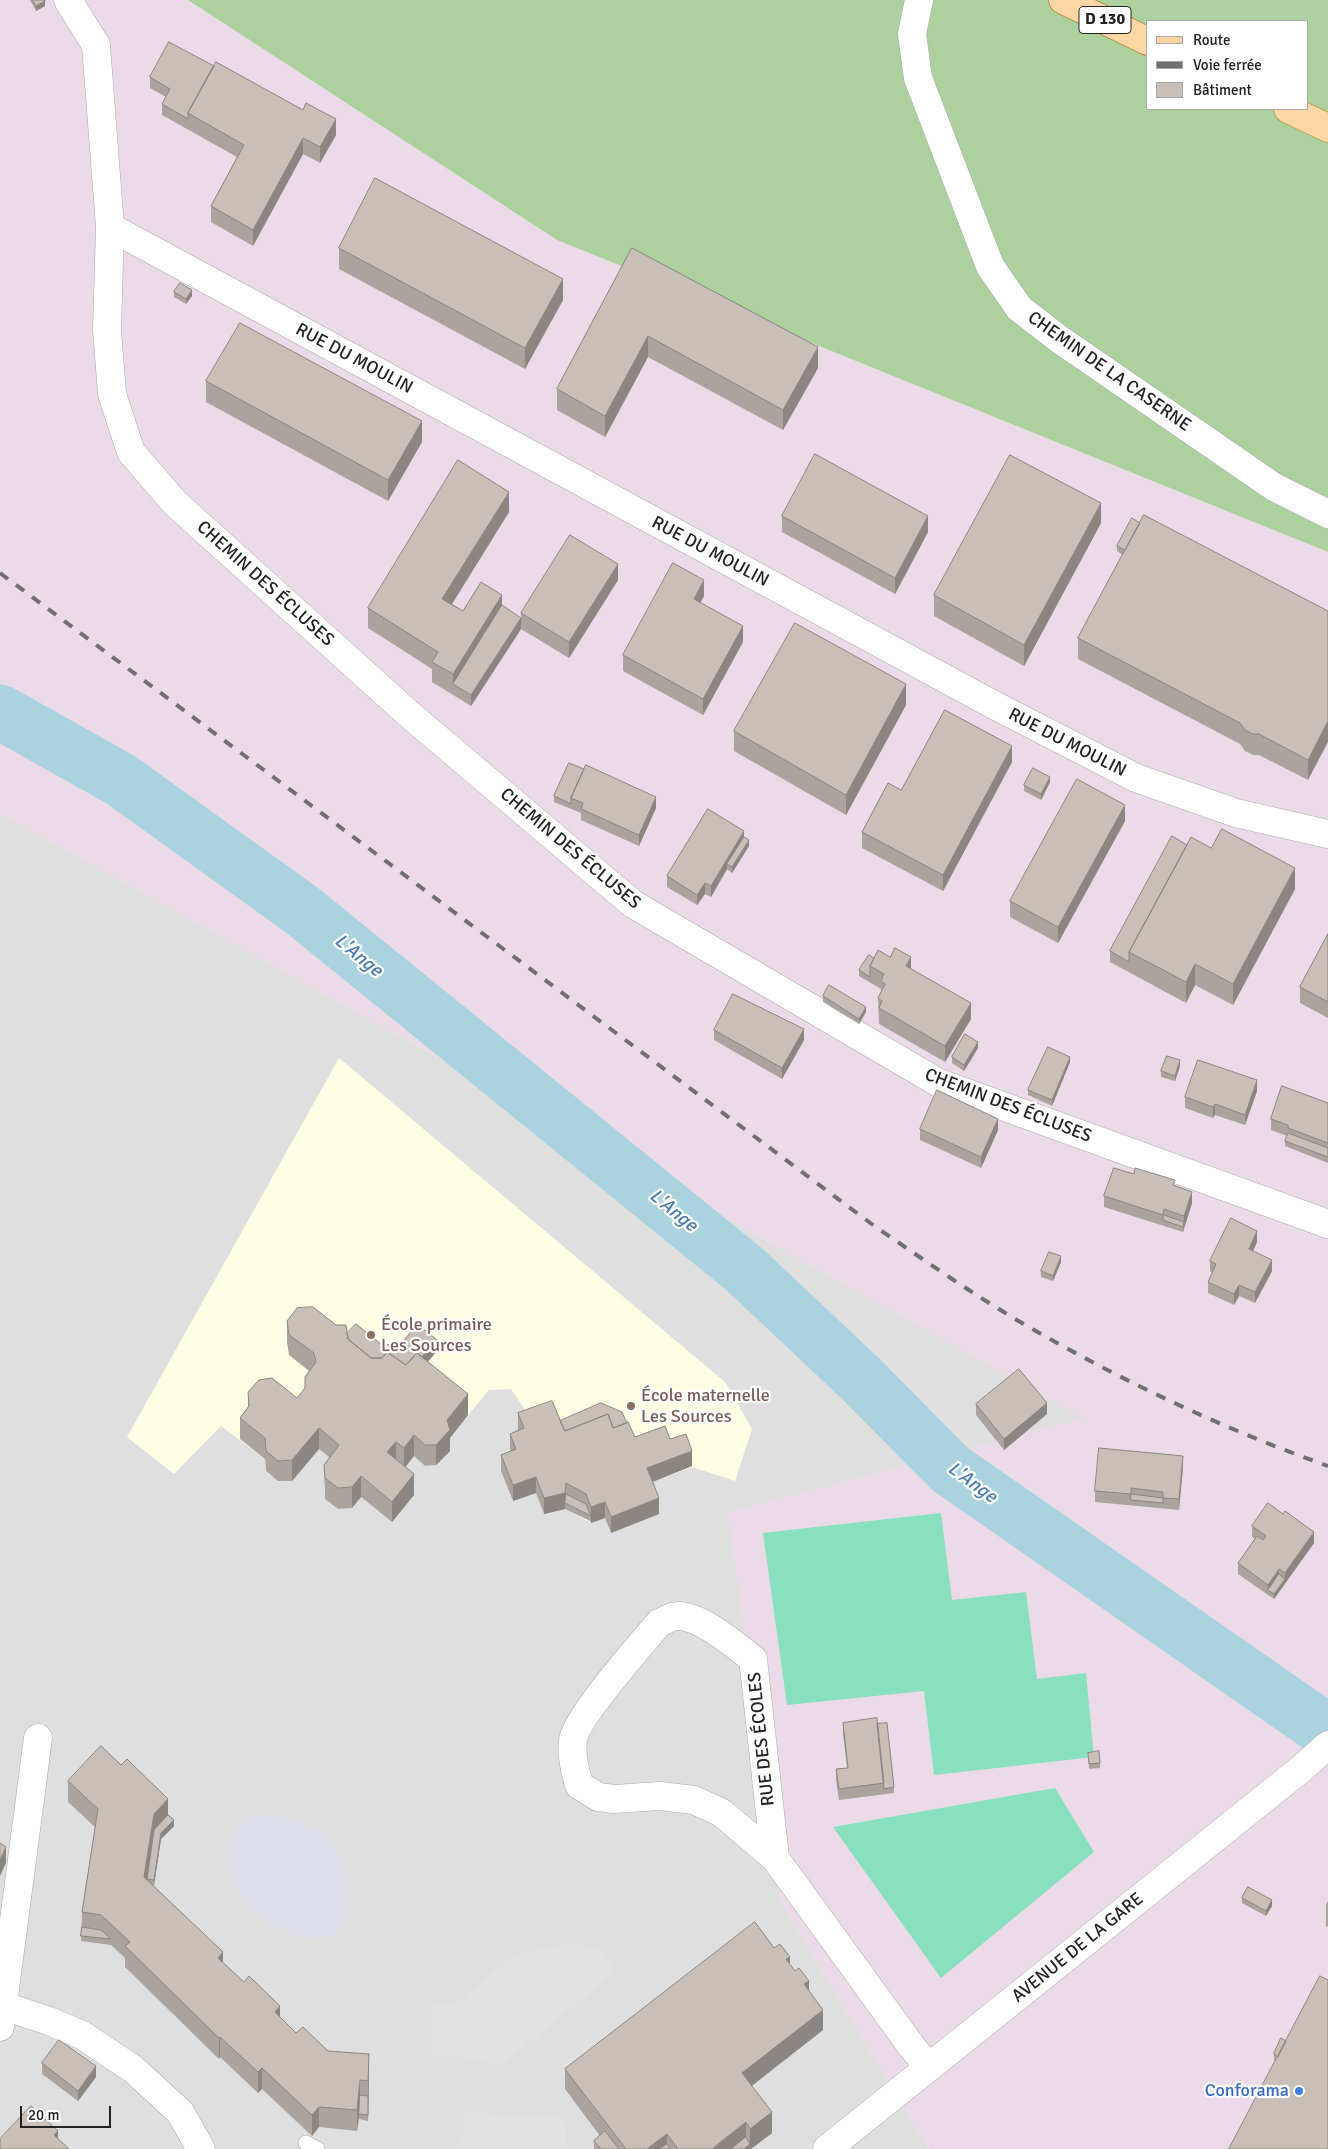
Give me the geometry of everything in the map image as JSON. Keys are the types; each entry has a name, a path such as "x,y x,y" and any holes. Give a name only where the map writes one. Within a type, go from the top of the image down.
{"main road":[{"name":"D 130","path":"1063,0 1146,40"},
{"path":"1290,110 1328,128"}],"street":[{"name":"CHEMIN DES ÉCLUSES","path":"68,0 96,45 110,227 107,330 112,394 131,452 175,503 410,715 633,904 939,1083 1328,1224"},
{"name":"CHEMIN DE LA CASERNE","path":"919,0 912,34 918,78 990,266 1019,308 1059,340 1274,487 1328,514"},
{"name":"RUE DU MOULIN","path":"110,227 994,705 1136,778 1236,813 1328,834"},
{"name":"RUE DES ÉCOLES","path":"775,1858 753,1659 730,1640 692,1618 676,1616 659,1623 586,1715 573,1738 573,1762 579,1785 598,1797 614,1799 660,1796 694,1800 722,1813 775,1858 906,2039 929,2067"},
{"path":"38,1738 2,2017 49,2021 82,2034 132,2069 180,2112 201,2149"},
{"name":"AVENUE DE LA GARE","path":"828,2149 1301,1769 1328,1745"}],"shaded area":[{"path":"0,0 188,0 557,240 1328,552 1328,2149 929,2149 781,1901 728,1512 1084,1418 0,813"},
{"path":"0,813 1085,1418 781,1901 929,2149 0,2149"},
{"name":"École primaire Les Sources","path":"339,1058 725,1382 752,1429 735,1481 692,1467 648,1484 659,1514 611,1533 605,1518 591,1523 565,1509 544,1514 536,1493 513,1501 501,1471 515,1465 510,1450 524,1444 518,1429 534,1423 511,1389 489,1390 447,1441 450,1451 436,1465 425,1466 414,1456 404,1469 387,1473 414,1495 392,1522 361,1497 352,1508 338,1509 325,1499 324,1486 339,1466 319,1449 292,1481 278,1481 266,1471 265,1459 221,1426 174,1474 127,1437"},
{"path":"277,1815 301,1821 327,1836 336,1846 345,1866 350,1887 346,1917 336,1935 302,1938 274,1927 248,1909 231,1878 228,1850 237,1825 248,1816"},
{"path":"574,1944 603,1950 615,1972 501,2066 459,2056 431,2055 433,2004 456,2004 489,1974 518,1955 544,1947"},
{"path":"465,2112 567,2119 566,2142 570,2149 455,2149 463,2135"}],"green space":[{"path":"188,0 1328,0 1328,552 557,240"},
{"path":"941,1513 952,1600 1026,1592 1037,1679 1086,1673 1094,1757 934,1775 924,1691 787,1705 763,1533"},
{"path":"1055,1788 1094,1852 941,1978 833,1827"}],"building":[{"path":"33,0 45,0 45,1 36,6"},
{"path":"169,42 214,66 188,113 188,119 162,104 170,89 150,77"},
{"path":"216,62 303,110 306,103 336,119 320,147 303,138 253,230 211,206 244,145 188,113"},
{"path":"375,178 563,279 525,348 339,248"},
{"path":"632,248 818,347 783,410 648,336 605,416 557,389"},
{"path":"180,283 192,290 186,299 174,292"},
{"path":"240,323 422,421 388,480 206,381"},
{"path":"815,454 928,516 895,578 782,516"},
{"path":"1010,455 1101,503 1024,645 934,595"},
{"path":"458,460 509,492 442,599 463,611 481,582 502,595 453,674 432,662 438,652 368,608"},
{"path":"1144,515 1328,611 1328,721 1308,760 1259,734 1253,734 1245,730 1240,723 1078,638"},
{"path":"1132,518 1140,523 1125,550 1117,546"},
{"path":"570,535 618,564 569,642 521,613"},
{"path":"673,563 704,580 694,599 743,626 703,699 623,655"},
{"path":"502,605 521,618 471,695 453,684"},
{"path":"795,623 906,684 846,795 734,731"},
{"path":"945,710 1012,746 943,875 862,832 888,783 901,790"},
{"path":"569,763 584,769 571,798 571,804 554,796"},
{"path":"586,765 656,797 639,835 581,809 583,803 571,798"},
{"path":"1033,768 1050,777 1041,794 1024,785"},
{"path":"1077,779 1125,805 1058,927 1010,901"},
{"path":"708,809 744,831 711,886 705,883 697,895 667,876"},
{"path":"1222,829 1295,868 1233,984 1195,964 1186,982 1129,952 1191,837 1211,848"},
{"path":"1172,836 1187,845 1129,952 1129,962 1110,951"},
{"path":"744,837 749,840 732,867 727,864"},
{"path":"1328,934 1328,1002 1300,987"},
{"path":"895,948 911,957 906,966 971,1003 945,1046 879,1008 882,1001 878,998 885,984 881,981 884,974 870,966 878,950 890,957"},
{"path":"869,955 874,958 870,966 870,977 859,970"},
{"path":"829,985 866,1007 859,1019 823,996"},
{"path":"733,994 804,1029 782,1068 714,1030"},
{"path":"965,1034 978,1042 964,1065 952,1057"},
{"path":"1048,1047 1070,1057 1052,1100 1028,1090"},
{"path":"1167,1056 1180,1060 1175,1076 1161,1071"},
{"path":"1198,1060 1257,1080 1245,1115 1215,1104 1213,1107 1185,1097"},
{"path":"1282,1086 1328,1103 1328,1143 1288,1128 1288,1125 1271,1119"},
{"path":"937,1090 998,1119 981,1157 920,1129"},
{"path":"1288,1133 1328,1148 1328,1157 1285,1141"},
{"path":"1114,1168 1134,1174 1135,1168 1175,1180 1173,1185 1192,1192 1184,1216 1164,1209 1163,1215 1104,1196"},
{"path":"1164,1215 1184,1222 1183,1227 1163,1220"},
{"path":"1231,1218 1257,1231 1249,1249 1272,1260 1255,1292 1239,1285 1234,1294 1208,1282 1216,1264 1210,1261"},
{"path":"1049,1252 1061,1256 1053,1276 1041,1271"},
{"path":"313,1307 336,1325 346,1325 348,1339 371,1358 382,1358 387,1352 406,1365 417,1353 468,1394 447,1420 450,1430 436,1445 425,1445 414,1435 404,1448 396,1442 387,1452 414,1474 392,1502 361,1476 352,1487 338,1488 325,1478 324,1465 339,1445 319,1428 292,1460 278,1461 266,1451 265,1438 240,1418 249,1406 248,1392 259,1380 272,1378 297,1398 305,1388 305,1377 316,1362 314,1353 289,1335 287,1321 297,1308"},
{"path":"356,1324 382,1345 402,1343 417,1324 437,1340 422,1357 417,1353 406,1365 387,1352 382,1358 371,1358 348,1339 347,1333"},
{"path":"1019,1369 1047,1403 1004,1439 976,1404"},
{"path":"552,1401 565,1431 608,1414 613,1428 628,1422 635,1437 665,1426 670,1439 686,1434 692,1451 647,1468 659,1498 611,1517 605,1502 591,1507 586,1494 566,1483 565,1493 544,1498 536,1477 513,1485 501,1455 516,1449 510,1434 524,1428 518,1413"},
{"path":"601,1403 622,1412 627,1423 613,1428 608,1414 565,1431 560,1421"},
{"path":"1099,1448 1183,1456 1179,1499 1163,1498 1163,1492 1131,1488 1131,1494 1095,1491"},
{"path":"566,1494 586,1504 591,1516 565,1503"},
{"path":"1131,1494 1163,1498 1163,1503 1131,1500"},
{"path":"1268,1503 1283,1514 1285,1511 1314,1532 1285,1573 1279,1569 1268,1585 1238,1563 1257,1536 1263,1540 1266,1536 1252,1526"},
{"path":"1279,1574 1285,1579 1274,1594 1268,1590"},
{"path":"877,1718 884,1783 839,1789 836,1769 848,1768 843,1723"},
{"path":"887,1723 894,1787 884,1789 877,1724"},
{"path":"101,1746 121,1765 127,1759 168,1799 154,1814 144,1877 223,1952 218,1958 244,1982 249,1976 280,2006 275,2012 296,2033 303,2027 328,2051 369,2054 368,2081 360,2080 357,2110 319,2107 312,2115 262,2068 258,2072 219,2038 125,1946 130,1942 101,1915 82,1912 98,1809 68,1781"},
{"path":"1099,1751 1100,1763 1089,1764 1088,1753"},
{"path":"168,1815 174,1820 161,1833 154,1880 147,1879 154,1830"},
{"path":"0,1843 6,1847 0,1860"},
{"path":"1248,1887 1272,1900 1266,1911 1242,1898"},
{"path":"755,1922 774,1948 780,1944 790,1957 786,1959 795,1971 799,1968 809,1981 804,1984 823,2010 742,2073 772,2112 750,2129 746,2122 714,2149 678,2149 667,2134 647,2149 626,2149 565,2069"},
{"path":"82,1927 101,1930 111,1939 81,1936"},
{"name":"Conforama","path":"1320,1976 1328,1980 1328,2149 1229,2149"},
{"path":"1281,2038 1286,2041 1278,2057 1274,2054"},
{"path":"59,2040 96,2066 78,2091 42,2063"},
{"path":"360,2095 368,2096 368,2115 359,2114"},
{"path":"31,2106 58,2131 54,2135 69,2149 0,2149 0,2139"},
{"path":"605,2131 619,2149 601,2149 594,2141"},
{"path":"746,2137 750,2144 744,2149 731,2149"},
{"path":"667,2144 670,2149 660,2149"}],"waterway":[{"name":"L'Ange","path":"0,712 121,780 303,911 744,1269 861,1379 950,1469 1328,1732"}],"railway":[{"path":"0,573 873,1225 950,1278 1029,1327 1101,1367 1213,1420 1328,1466"}],"place":[{"name":"École primaire Les Sources","path":"371,1335"},
{"name":"École maternelle Les Sources","path":"631,1406"},
{"name":"Conforama","path":"1299,2091"}]}
